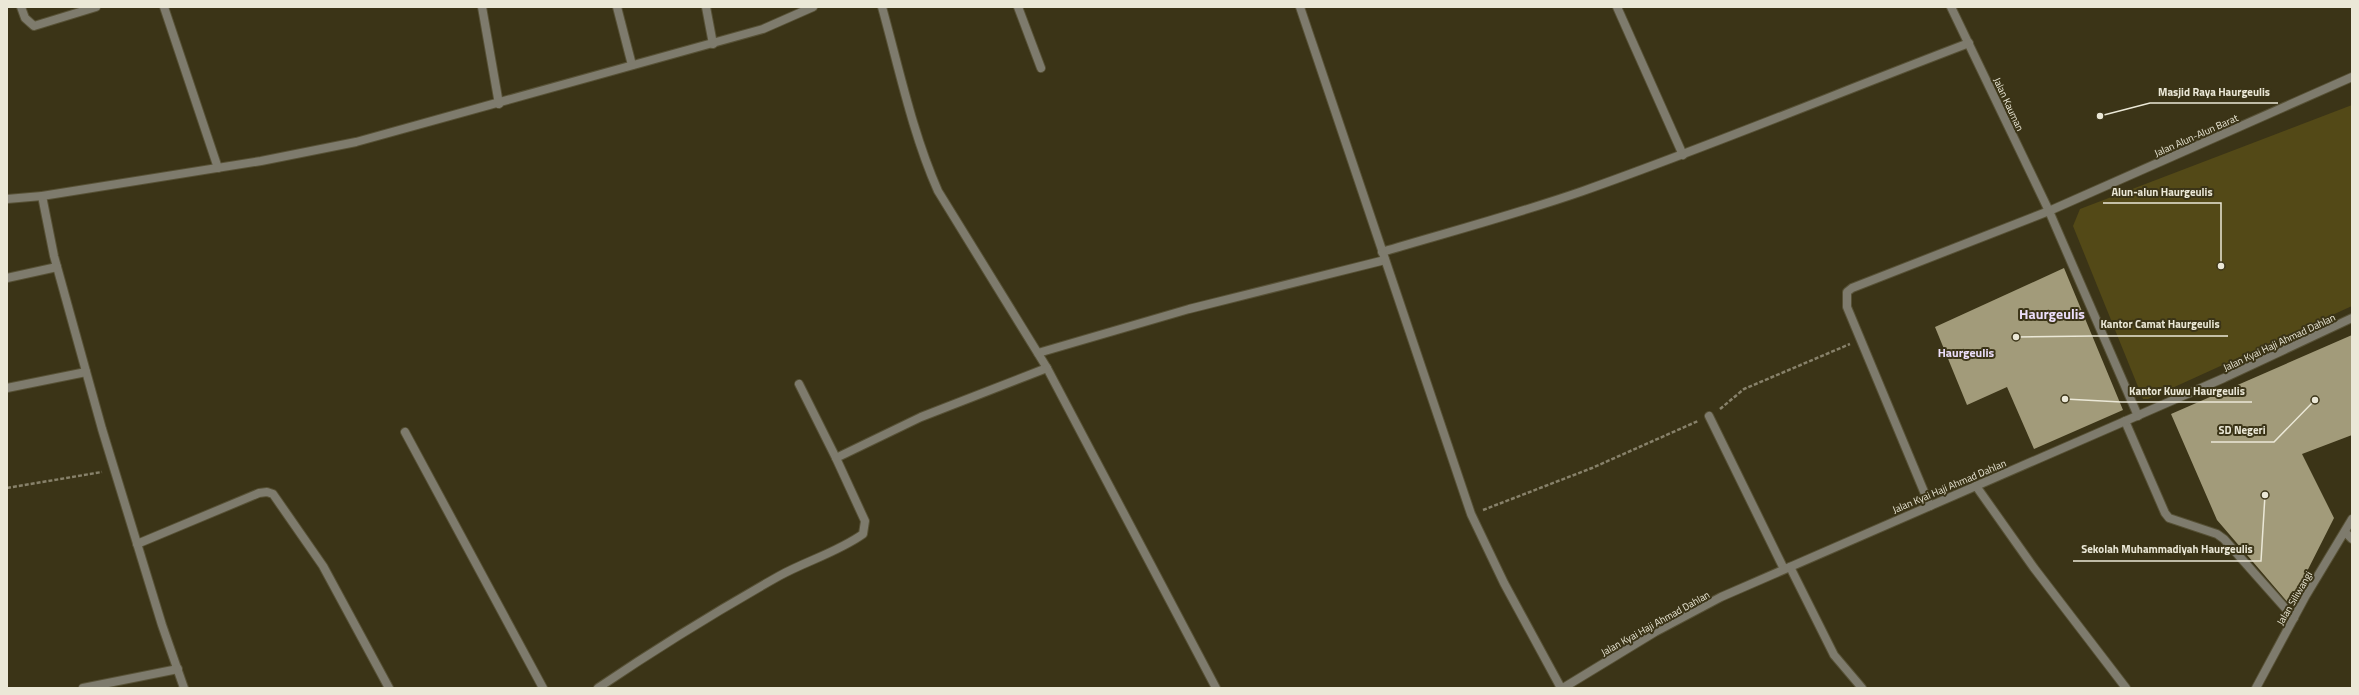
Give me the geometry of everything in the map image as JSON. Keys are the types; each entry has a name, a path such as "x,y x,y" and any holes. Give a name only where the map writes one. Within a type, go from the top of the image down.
{"street":[{"path":"21,7 25,18 34,26 96,7"},
{"path":"164,7 218,168"},
{"path":"482,7 499,104"},
{"path":"617,7 632,65"},
{"path":"706,7 713,44"},
{"path":"7,199 42,196 218,168 356,142 499,104 632,65 713,44 763,29 813,7"},
{"path":"882,7 916,130 935,184 1047,368 1216,688"},
{"path":"1018,7 1041,68"},
{"path":"1300,7 1471,514 1504,583 1562,688"},
{"path":"1617,7 1683,155"},
{"name":"Jalan Kauman","path":"1951,7 2049,211 2138,416"},
{"path":"1382,252 1582,192 1683,155 1822,98 1969,43"},
{"name":"Jalan Alun-Alun Barat","path":"1930,506 1847,307 1846,297 1852,288 2049,211 2352,77"},
{"path":"42,196 57,267 86,372 137,544 184,688"},
{"path":"1038,352 1196,307 1385,260"},
{"path":"7,278 57,267"},
{"name":"Jalan Kyai Haji Ahmad Dahlan","path":"1562,688 1655,632 1721,597 2138,416 2352,318"},
{"path":"836,458 921,417 1047,368"},
{"path":"7,388 86,372"},
{"path":"598,688 610,685 702,620 794,568 863,534 865,521 836,458 799,384"},
{"path":"1709,416 1787,568 1834,655 1862,688"},
{"path":"2125,421 2169,518 2217,534 2224,539 2294,618"},
{"path":"405,432 543,688"},
{"path":"1976,486 2034,568 2126,688"},
{"path":"137,544 259,493 267,492 273,494 323,566 389,688"},
{"name":"Jalan Siliwangi","path":"2256,688 2294,618 2352,519"},
{"path":"2345,532 2352,539"},
{"path":"83,688 178,669"}],"path":[{"path":"1471,514 1592,468 1709,416 1733,400 1744,389 1860,339"},
{"path":"7,488 115,470"}],"shaded area":[{"path":"2352,105 2352,306 2148,399 2143,399 2073,226 2080,209"}],"building":[{"path":"2064,268 2123,410 2034,449 2007,387 1967,405 1935,327"},
{"path":"2352,335 2352,435 2302,454 2334,518 2290,605 2217,520 2171,414"}],"place":[{"name":"Masjid Raya Haurgeulis","path":"2100,116"},
{"name":"Alun-alun Haurgeulis","path":"2221,266"},
{"name":"Kantor Camat Haurgeulis","path":"2016,337"},
{"name":"Kantor Kuwu Haurgeulis","path":"2065,399"},
{"name":"SD Negeri","path":"2315,400"},
{"name":"Sekolah Muhammadiyah Haurgeulis","path":"2265,495"}],"district":[{"name":"Haurgeulis","path":"2052,314"},
{"name":"Haurgeulis","path":"1966,353"}]}
